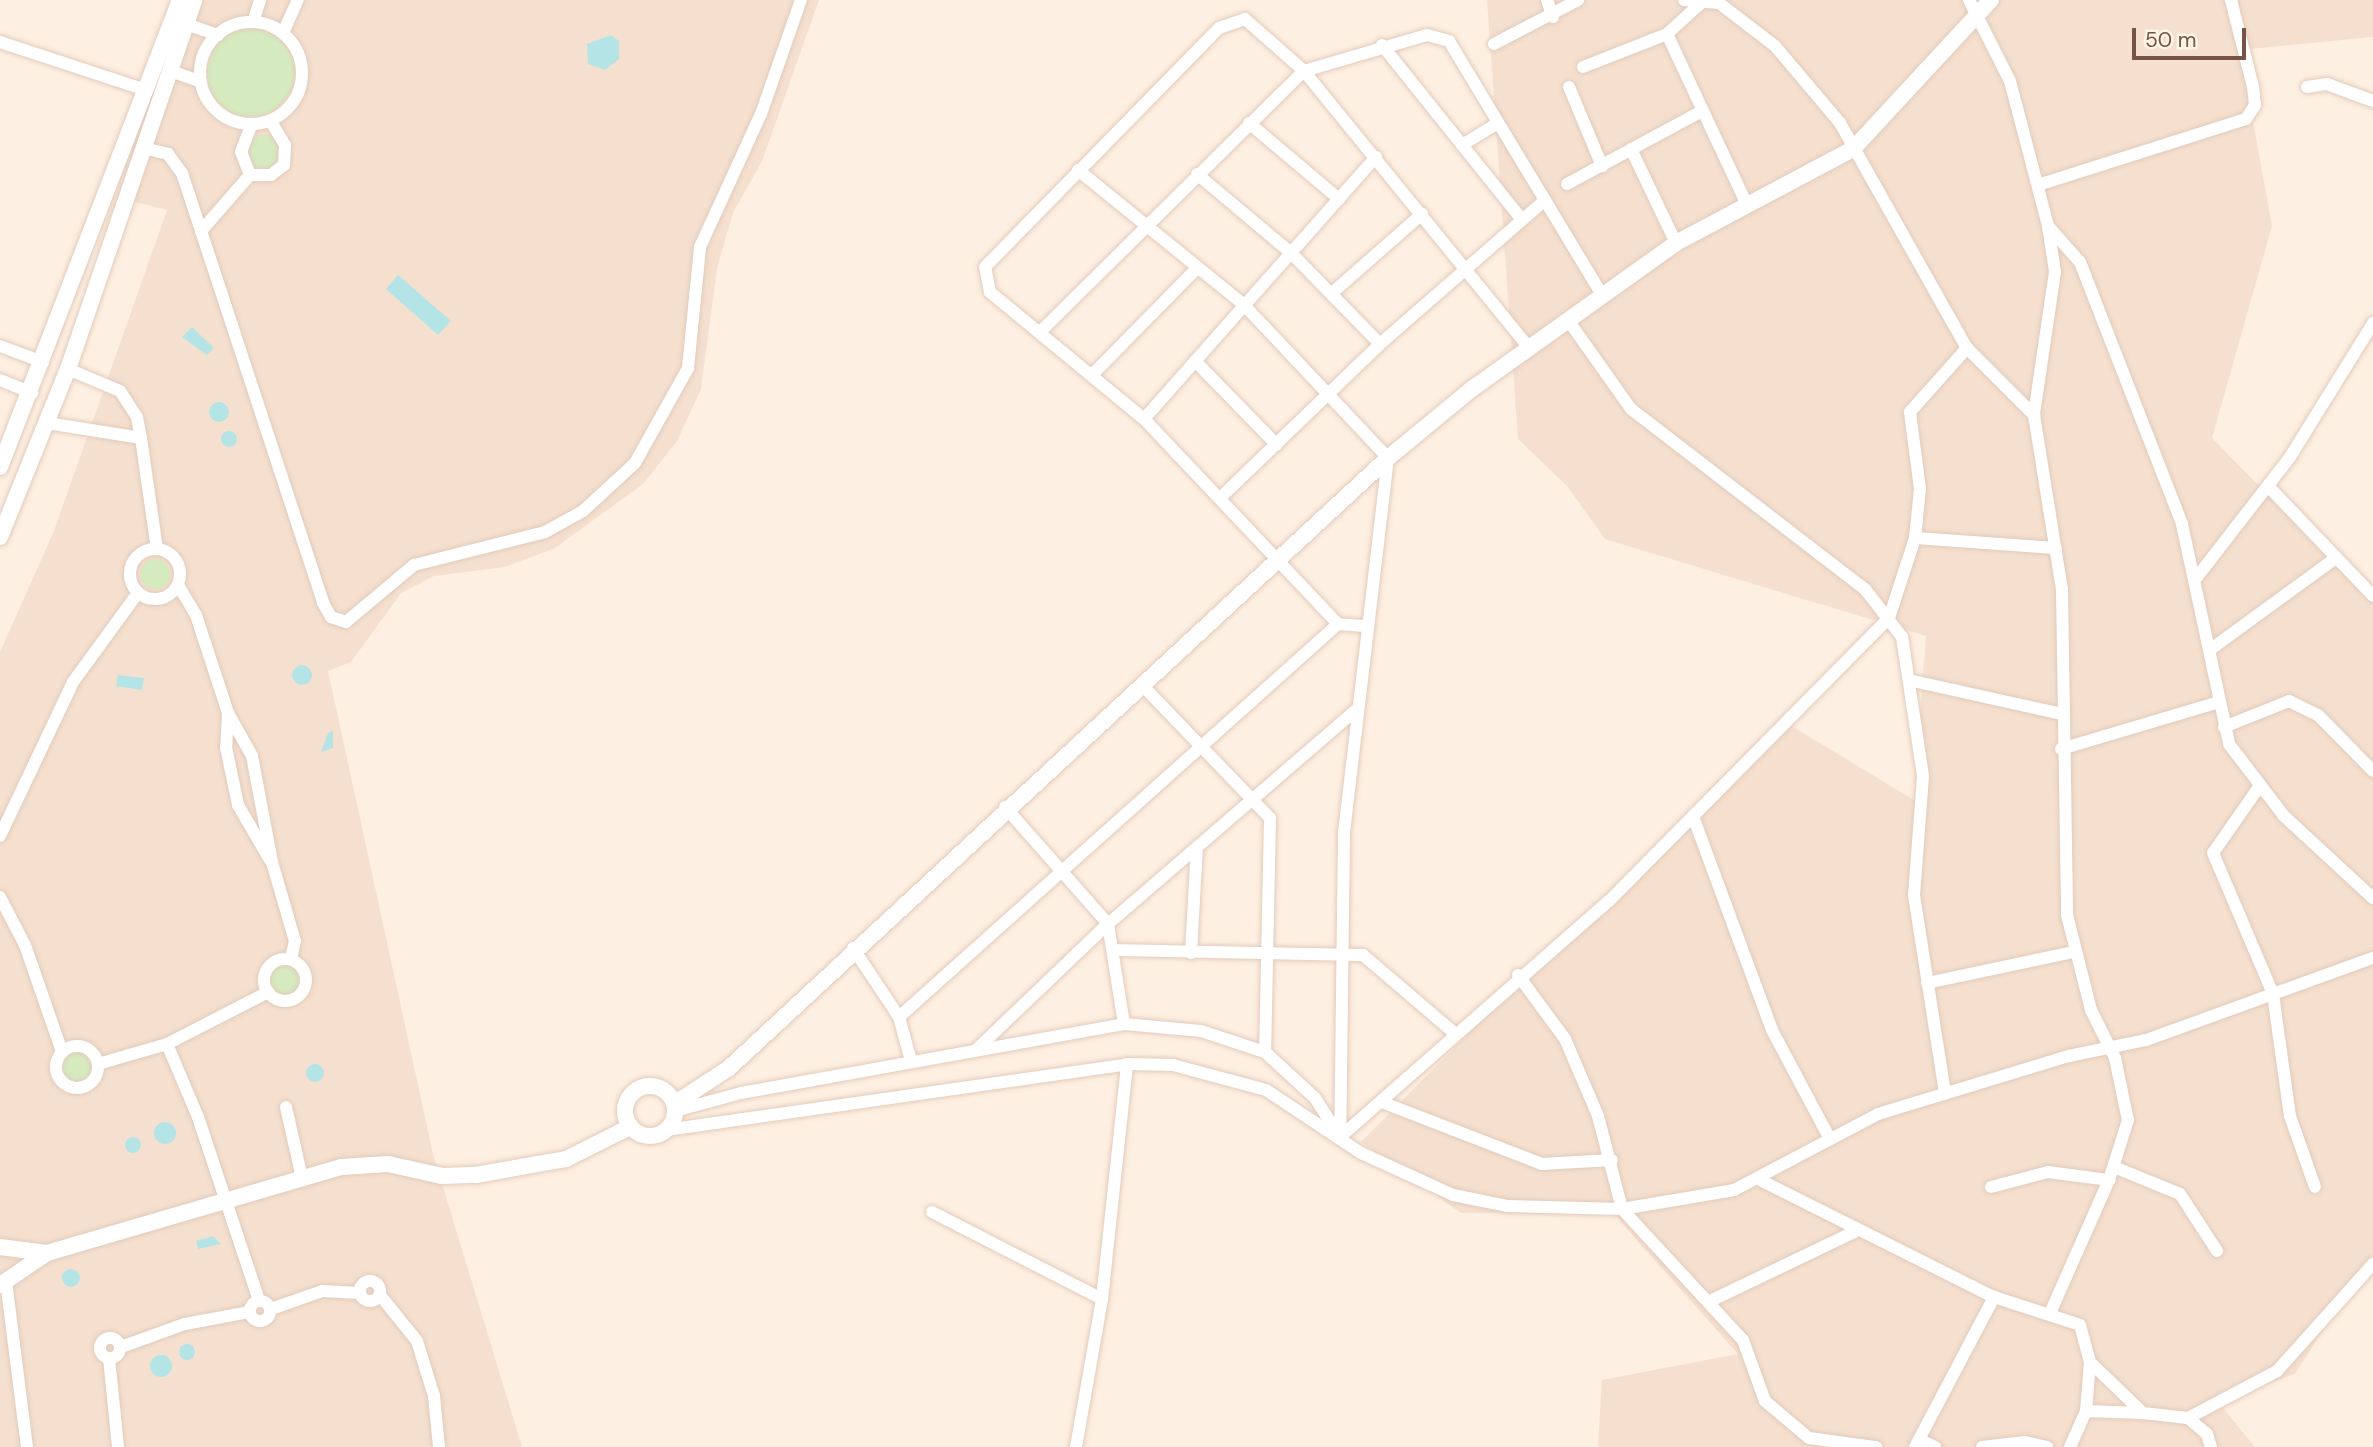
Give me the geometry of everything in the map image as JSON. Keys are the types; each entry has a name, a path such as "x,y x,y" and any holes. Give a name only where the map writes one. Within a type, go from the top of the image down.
{"street":[{"path":"0,467 32,393 180,0"},
{"path":"0,537 68,369 194,0"},
{"path":"253,22 260,0"},
{"path":"283,33 298,0"},
{"path":"143,148 168,154 182,173 323,603 331,617 346,622 414,565 555,527 583,511 635,463 688,368 700,247 761,114 801,0"},
{"path":"1547,0 1553,17"},
{"path":"1494,44 1553,17 1578,0"},
{"path":"1685,0 1718,1 1775,46 1853,149 1967,348 2034,415"},
{"path":"1969,0 2010,80 2048,226 2055,272 2034,415 2056,548 2061,749 2073,952 2111,1046 2128,1120 2109,1180 2050,1313"},
{"path":"666,1130 675,1107 729,1068 1005,807 1388,458 1529,348 1676,243 1853,149 1991,0"},
{"path":"2038,185 2246,119 2255,105 2253,87 2231,0"},
{"path":"1583,67 1667,34 1702,2"},
{"path":"1365,626 1338,624 1144,419 1041,331 990,292 983,274 1077,170 1231,20 1258,25 1304,71 1377,157 1529,348"},
{"path":"253,22 283,33 300,61 302,78 288,108 270,120 251,124 212,106 201,82 202,58 218,35 253,22"},
{"path":"186,24 218,35"},
{"path":"1667,34 1746,204"},
{"path":"1041,331 1304,71 1382,45 1427,35 1449,41 1602,295"},
{"path":"0,42 146,90"},
{"path":"1382,45 1522,220"},
{"path":"171,71 201,82"},
{"path":"2307,87 2327,84 2373,102"},
{"path":"1569,87 1602,166"},
{"path":"1567,184 1702,111"},
{"path":"201,231 250,175 271,175 286,162 285,145 270,120"},
{"path":"1249,123 1339,199"},
{"path":"1462,145 1498,123"},
{"path":"250,175 241,152 251,124"},
{"path":"1631,149 1676,243"},
{"path":"1144,419 1377,157"},
{"path":"1077,170 1244,305 1388,458"},
{"path":"1197,174 1291,253 1380,344"},
{"path":"1220,498 1380,344 1545,200"},
{"path":"1332,293 1422,214"},
{"path":"2048,226 2084,271 2197,577 2224,727 2237,759 2259,787 2373,898"},
{"path":"1092,375 1198,267"},
{"path":"1567,320 1631,409 1865,589 1889,618 1908,651 1923,776 1914,895 1945,1094"},
{"path":"2197,577 2268,486 2373,323"},
{"path":"1340,1137 1384,1103 1453,1032 1518,975 1558,947 1694,819 1889,618 1914,538 1920,464 1910,412 1967,348"},
{"path":"2,351 43,362"},
{"path":"1195,362 1277,445"},
{"path":"68,369 120,391 137,417 157,549 176,562 178,584 196,615 228,713 252,756 272,862 295,941 291,959"},
{"path":"0,380 32,393"},
{"path":"47,423 142,438"},
{"path":"1340,1137 1344,831 1365,626 1388,458"},
{"path":"2268,486 2373,596"},
{"path":"1914,538 2056,548"},
{"path":"138,593 131,565 157,549"},
{"path":"2211,649 2336,558"},
{"path":"138,593 160,599 178,584"},
{"path":"0,836 73,682 138,593"},
{"path":"899,1017 1338,624"},
{"path":"1913,681 2062,714"},
{"path":"1141,684 1251,799 1272,829 1265,1052"},
{"path":"2224,727 2289,701 2318,715 2373,771"},
{"path":"2061,749 2220,702"},
{"path":"976,1050 1108,924 1355,711"},
{"path":"228,713 226,747 238,805 272,862"},
{"path":"2259,787 2213,853 2273,994 2290,1116 2315,1187"},
{"path":"1005,807 1108,924 1115,950 1124,1024"},
{"path":"1694,819 1772,1030 1829,1137"},
{"path":"1191,953 1197,847"},
{"path":"0,897 25,945 62,1052 56,1072 70,1088 91,1084 98,1064"},
{"path":"853,948 899,1017 911,1061"},
{"path":"1115,950 1269,956 1342,954 1369,957 1453,1032"},
{"path":"1927,983 2073,952"},
{"path":"675,1107 660,1088 639,1088 625,1104 630,1128 646,1137 666,1130 1127,1064 1219,1072 1266,1090 1340,1137 1454,1195 1507,1206 1622,1209 1760,1180 1829,1137 1945,1094 2111,1046 2146,1040 2373,958"},
{"path":"291,959 306,974 300,995 287,1001 268,992 266,971 276,960 291,959"},
{"path":"1518,975 1565,1039 1612,1160 1622,1209 1752,1353 1765,1401 1789,1426 1829,1444 1876,1447"},
{"path":"98,1064 167,1044 268,992"},
{"path":"675,1107 911,1061 1124,1024 1202,1031 1265,1052 1315,1098 1340,1137"},
{"path":"167,1044 226,1199 259,1300 271,1309"},
{"path":"62,1052 81,1046 98,1064"},
{"path":"1076,1447 1102,1299 1127,1064"},
{"path":"1384,1103 1542,1164 1612,1160"},
{"path":"286,1107 302,1178"},
{"path":"27,1447 3,1283 47,1253 226,1199 365,1163 442,1177 476,1175 566,1159 630,1128"},
{"path":"2114,1167 2180,1194 2217,1251"},
{"path":"1991,1187 2048,1172 2109,1180"},
{"path":"1760,1180 1854,1232 1994,1297 2050,1313 2080,1325 2090,1362 2087,1411 2070,1447"},
{"path":"932,1212 1102,1299"},
{"path":"1708,1302 1854,1232"},
{"path":"0,1246 47,1253"},
{"path":"2188,1418 2288,1364 2373,1264"},
{"path":"250,1312 261,1321 271,1309 322,1291 360,1293 371,1302 380,1295 417,1341 434,1396 439,1447"},
{"path":"1934,1447 1918,1443 1994,1297"},
{"path":"118,1447 109,1359 100,1350 104,1340 114,1339 121,1347 185,1324 250,1312 259,1300"},
{"path":"2090,1362 2143,1413"},
{"path":"2087,1411 2188,1418 2207,1434 2211,1447"},
{"path":"1982,1447 2025,1442 2047,1447"}],"shaded area":[{"path":"186,0 819,0 762,161 733,213 717,268 701,389 677,441 643,484 555,548 505,567 434,576 401,593 351,662 328,671 433,1154 522,1447 0,1447 0,652 54,531 167,210 117,197"},
{"path":"1487,0 2373,0 2373,37 2240,50 2272,226 2212,438 2373,602 2373,1276 2353,1282 2295,1374 2218,1402 2255,1447 1598,1447 1602,1380 1738,1354 1614,1214 1461,1213 1361,1142 1780,719 1914,800 1926,636 1605,539 1567,486 1518,439"}],"green space":[{"path":"242,29 260,29 276,36 288,48 295,64 295,82 288,98 276,110 260,117 242,117 226,110 214,98 207,82 207,64 214,48 226,36"},
{"path":"265,135 277,141 283,153 277,165 265,171 253,165 247,153 253,141"},
{"path":"155,559 165,564 170,574 165,584 155,589 145,584 140,574 145,564"},
{"path":"285,965 295,970 300,980 295,990 285,995 275,990 270,980 275,970"},
{"path":"77,1052 87,1057 92,1067 87,1077 77,1082 67,1077 62,1067 67,1057"}],"water":[{"path":"611,35 619,41 619,59 605,70 588,64 587,44"},
{"path":"398,275 451,321 438,335 386,289"},
{"path":"192,327 214,348 207,355 182,337"},
{"path":"219,402 226,405 229,412 226,419 219,422 212,419 209,412 212,405"},
{"path":"229,431 235,433 235,445 229,447 223,445 221,439 223,433"},
{"path":"302,665 309,668 312,675 309,682 302,685 295,682 292,675 295,668"},
{"path":"118,675 144,678 142,690 116,686"},
{"path":"333,731 333,748 321,752 328,733"},
{"path":"315,1064 323,1069 324,1073 319,1081 315,1082 307,1077 306,1073 311,1065"},
{"path":"165,1122 173,1125 176,1133 173,1141 165,1144 157,1141 154,1133 157,1125"},
{"path":"130,1137 136,1137 141,1145 139,1151 130,1153 125,1148 125,1142"},
{"path":"213,1236 221,1244 198,1249 196,1241"},
{"path":"71,1269 77,1272 80,1278 77,1284 71,1287 65,1284 62,1278 65,1272"},
{"path":"187,1344 193,1346 193,1358 187,1360 181,1358 179,1352 181,1346"},
{"path":"161,1355 171,1362 172,1366 165,1376 161,1377 151,1370 150,1366 157,1356"}]}
